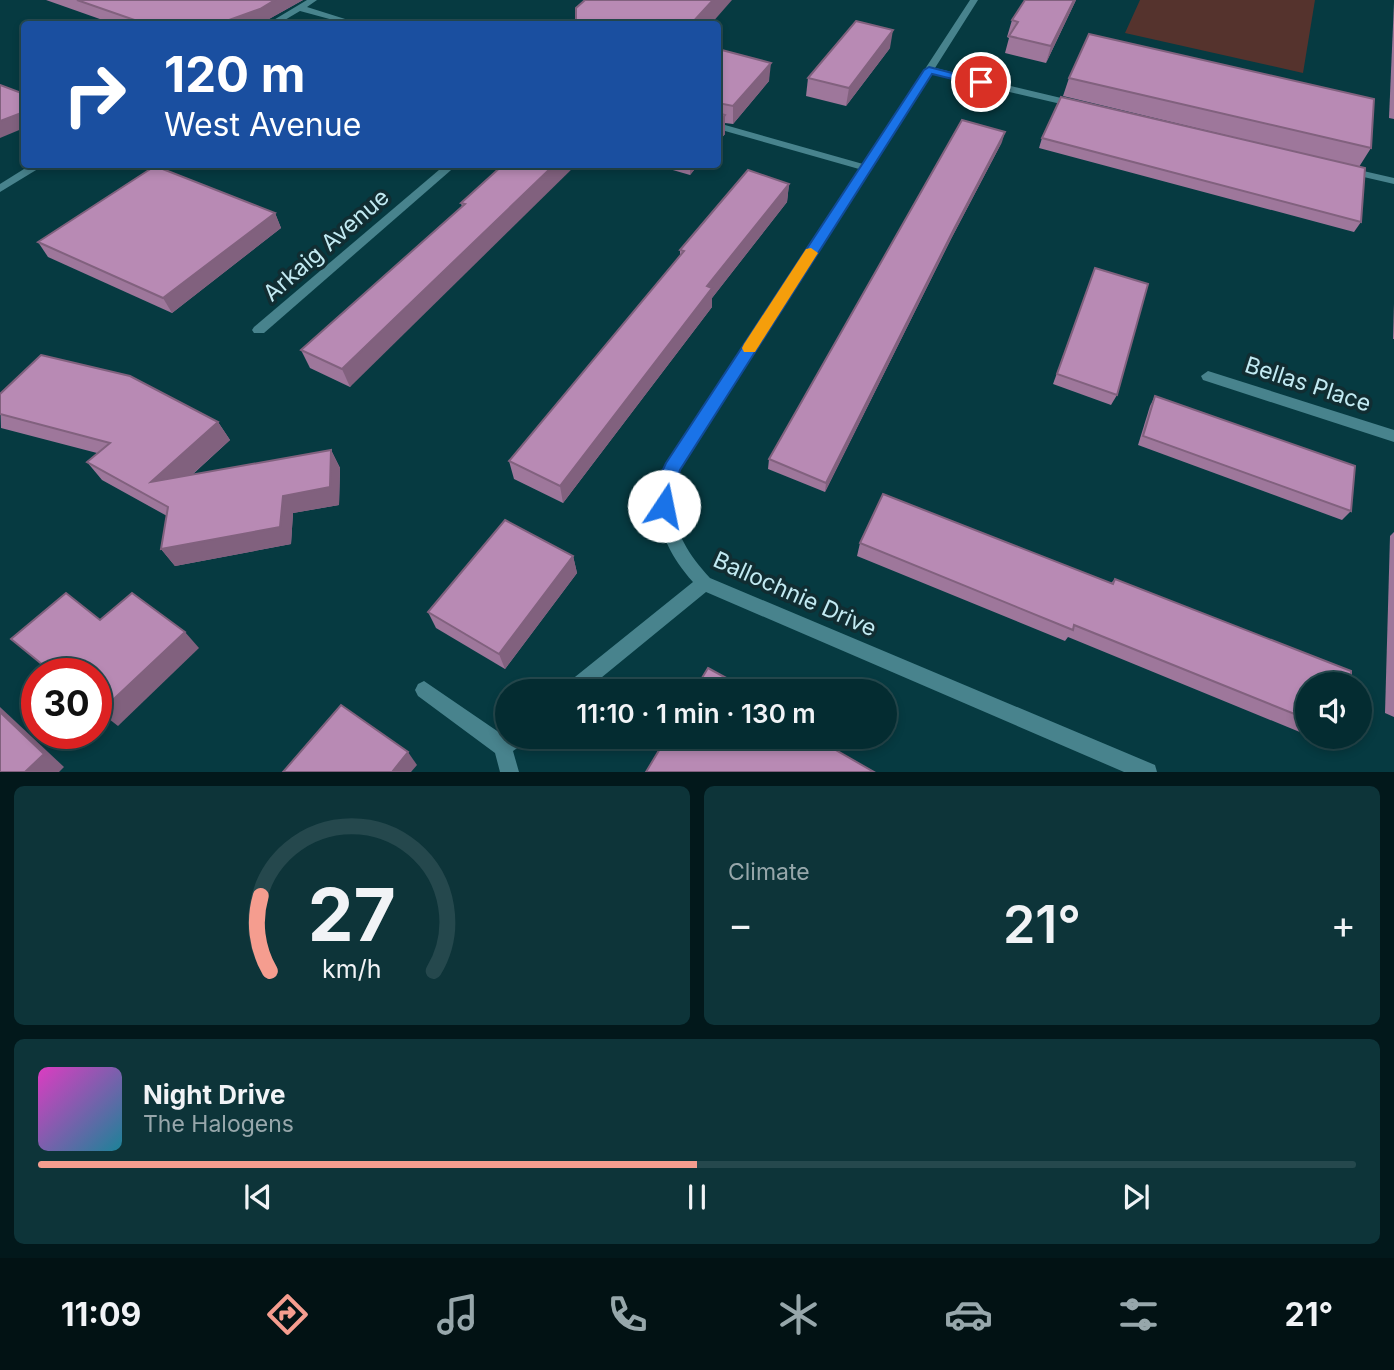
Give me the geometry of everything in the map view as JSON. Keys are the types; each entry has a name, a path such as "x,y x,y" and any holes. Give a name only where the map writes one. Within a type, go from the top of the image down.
{"street":[{"path":"277,21 313,0"},
{"name":"Ballochnie Drive","path":"974,0 672,468 666,486 664,506 667,526 687,566 704,583 1148,772"},
{"path":"299,8 345,21"},
{"path":"929,70 1089,108"},
{"path":"721,127 866,168"},
{"path":"1328,165 1394,181"},
{"path":"0,189 34,168"},
{"name":"Arkaig Avenue","path":"259,330 448,168"},
{"name":"Bellas Place","path":"1208,376 1394,436"},
{"path":"586,679 704,583"},
{"path":"424,691 495,734"},
{"path":"509,749 510,772"}],"shaded area":[{"path":"1140,0 1315,0 1303,73 1125,33"}],"building":[{"path":"77,0 275,0 260,9 226,21 137,21"},
{"path":"585,0 713,0 694,21 576,21 576,8"},
{"path":"1025,0 1074,0 1051,46 1009,36 1018,22 1012,20"},
{"path":"856,21 893,30 849,88 808,78"},
{"path":"1089,34 1374,99 1371,148 1069,78"},
{"path":"721,50 771,63 733,106 721,104"},
{"path":"0,85 21,93 21,113 0,121"},
{"path":"1061,97 1365,168 1361,222 1042,138"},
{"path":"962,120 1005,132 826,483 769,459"},
{"path":"152,168 160,168 275,213 163,298 38,242"},
{"path":"500,168 551,168 342,369 301,350 465,204 461,203"},
{"path":"748,170 789,184 707,286 712,288 560,486 509,461 684,251 680,250"},
{"path":"1095,268 1148,284 1117,395 1057,374"},
{"path":"41,355 130,376 218,422 151,482 331,450 330,487 283,496 280,527 161,549 168,507 87,462 110,443 0,414 0,394"},
{"path":"1155,396 1355,466 1351,511 1143,436"},
{"path":"883,494 1113,584 1115,579 1351,672 1295,672 1295,714 1074,625 1073,630 860,543"},
{"path":"505,520 573,556 499,654 428,612"},
{"path":"66,593 100,620 132,593 185,632 112,701 112,658 34,658 11,639"},
{"path":"708,668 728,679 701,679"},
{"path":"341,705 408,752 392,772 283,772"},
{"path":"0,712 21,732 21,749 39,749 44,754 25,772 0,772"},
{"path":"660,749 834,749 874,772 646,772"}],"slow traffic":[{"path":"749,348 811,253"}],"route":[{"path":"664,506 666,486 672,468 929,70 981,82"}]}
